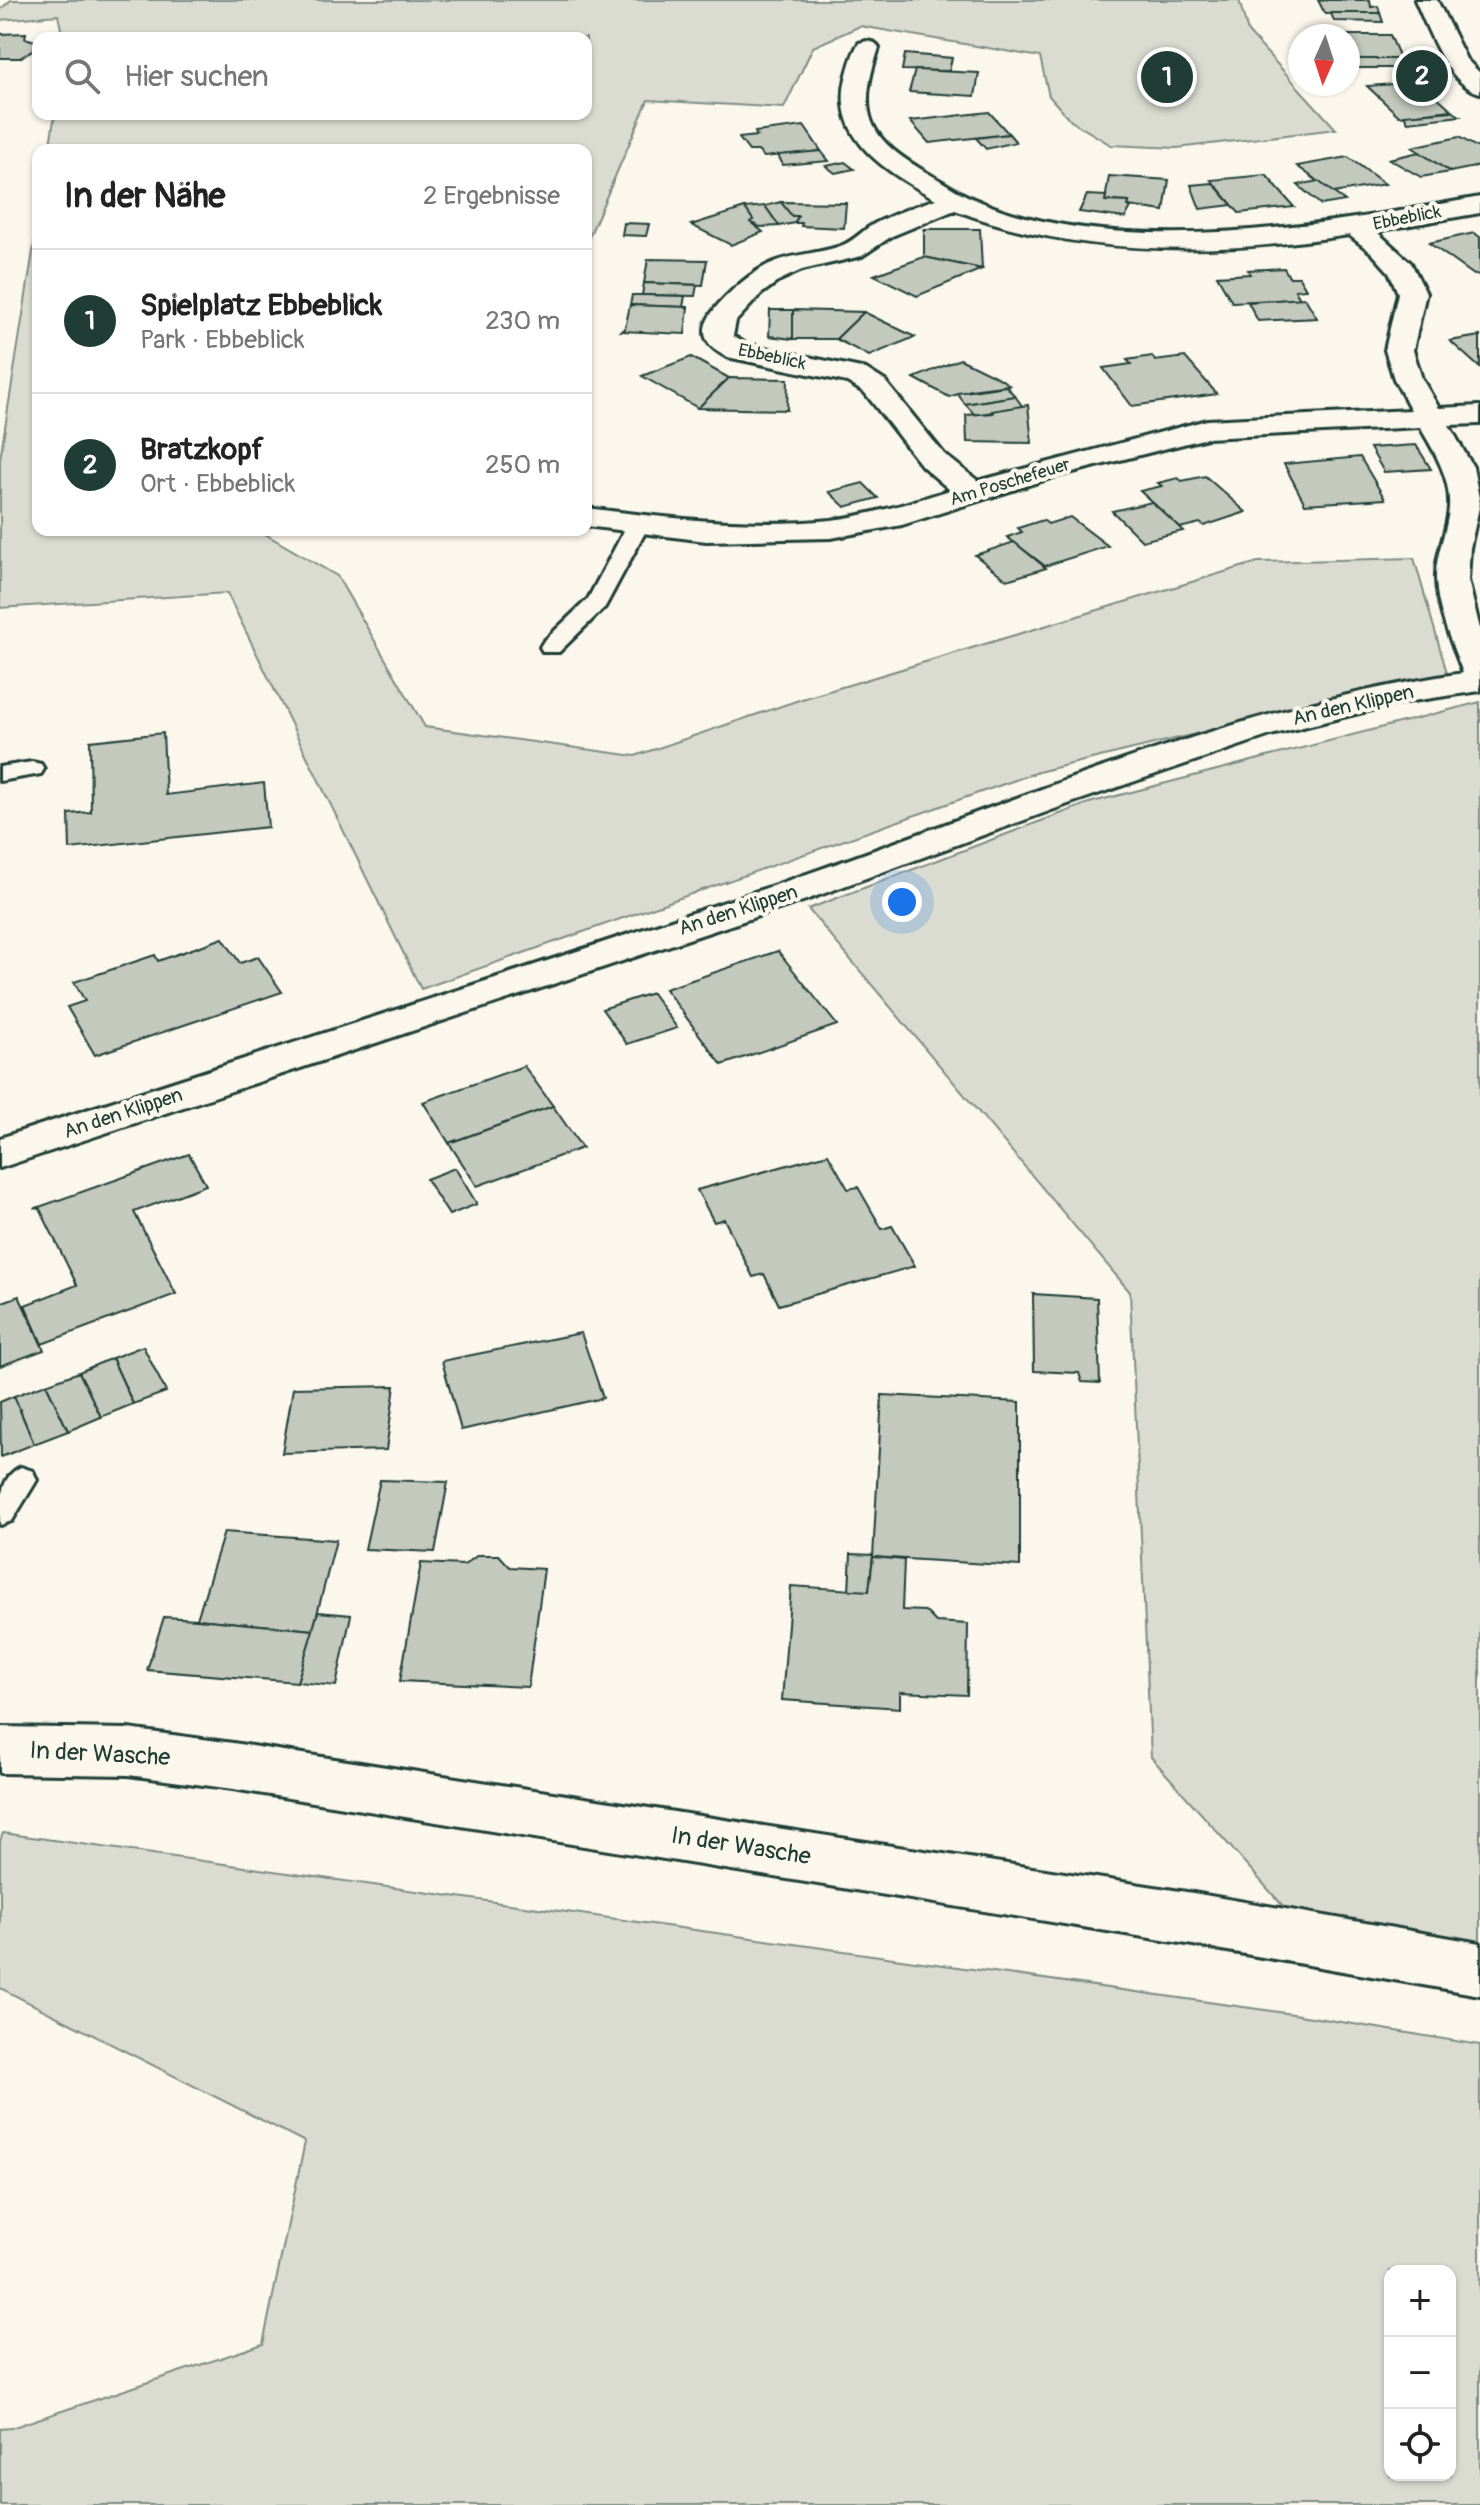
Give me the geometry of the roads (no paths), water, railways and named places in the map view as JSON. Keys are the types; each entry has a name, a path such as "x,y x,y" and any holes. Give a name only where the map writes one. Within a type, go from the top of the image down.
{"street":[{"path":"1426,0 1456,62 1480,86"},
{"name":"Ebbeblick","path":"867,48 852,95 854,113 864,134 888,159 915,179 957,200 990,214 1040,227 1083,235 1143,240 1263,238 1356,228 1480,205"},
{"name":"Ebbeblick","path":"957,200 878,232 866,244 850,252 794,263 768,273 743,294 718,325 718,337 723,344 737,351 856,375 875,387 933,460 973,493"},
{"path":"1356,228 1381,247 1408,279 1412,293 1399,350 1408,379 1458,467 1465,506 1454,548 1452,580 1459,617 1480,674"},
{"name":"Am Poschefeuer","path":"592,518 706,532 831,529 891,518 1046,470 1207,429 1480,415"},
{"name":"An den Klippen","path":"0,1153 793,892 1058,795 1259,727 1399,693 1480,681"},
{"name":"In der Wasche","path":"0,1750 128,1752 233,1766 1163,1914 1480,1969"}],"lane":[{"path":"551,647 597,602 638,525"},
{"path":"0,774 32,769"},
{"path":"0,1512 21,1480"}],"place":[{"name":"Bratzkopf","path":"1422,76"},
{"name":"Spielplatz Ebbeblick","path":"1167,77"}]}
